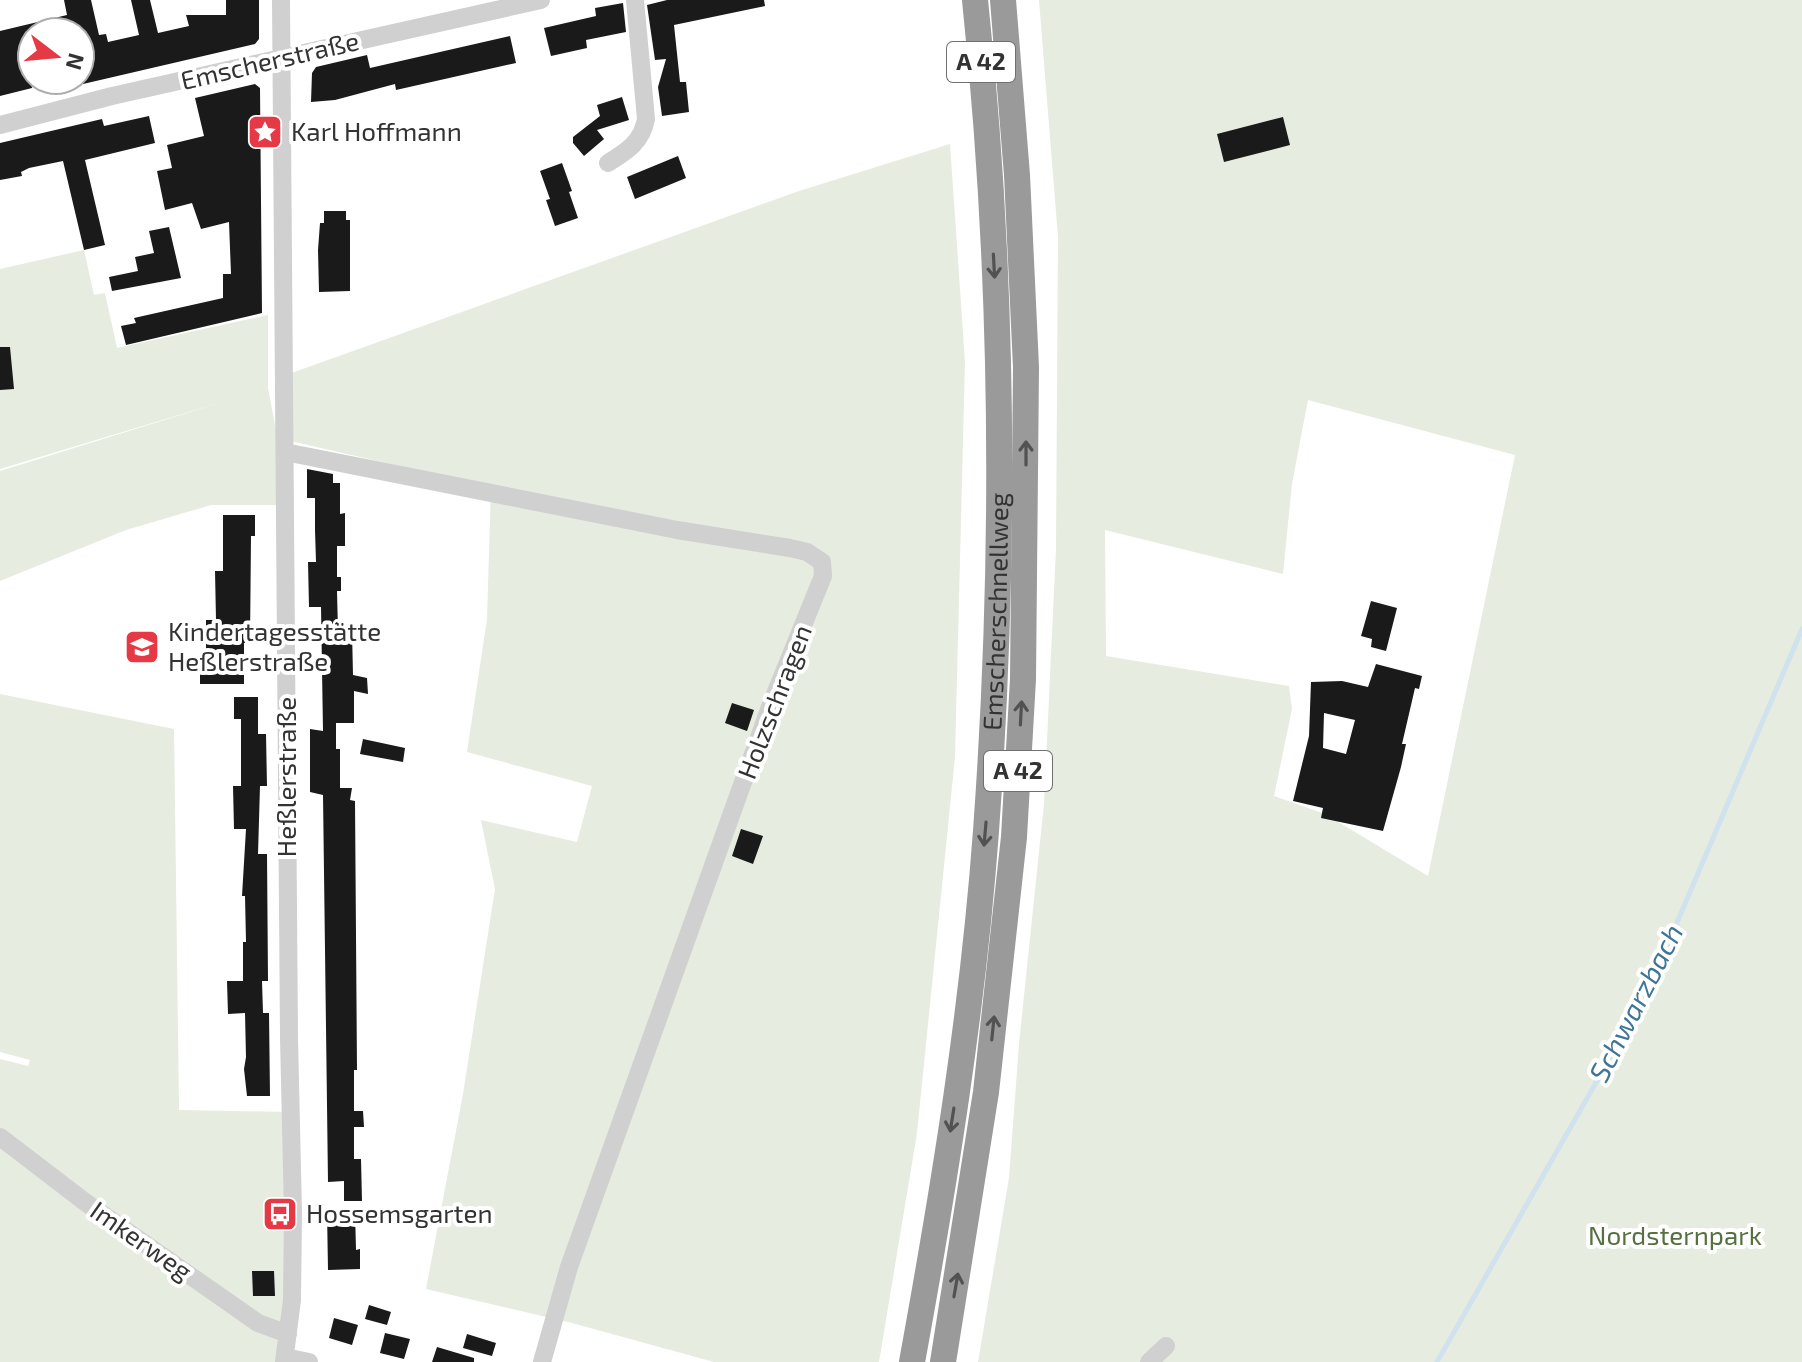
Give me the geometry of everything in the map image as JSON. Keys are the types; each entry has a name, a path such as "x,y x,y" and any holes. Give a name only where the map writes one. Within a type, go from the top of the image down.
{"highway":[{"name":"Emscherschnellweg","path":"912,1362 958,1087 985,834 995,679 999,368 986,124 975,0"},
{"name":"Emscherschnellweg","path":"943,1362 986,1092 1016,805 1023,679 1026,367 1017,175 1003,0"}],"street":[{"name":"Heßlerstraße","path":"281,0 293,1213 293,1285 284,1359"},
{"name":"Emscherstraße","path":"0,125 112,96 541,0"},
{"path":"608,163 635,145 646,119 635,0"},
{"name":"Holzschragen","path":"285,450 646,524 790,548 807,552 822,562 823,576 771,704 569,1267 542,1362"},
{"name":"Imkerweg","path":"0,1137 85,1202 258,1323 288,1334"},
{"path":"1149,1362 1166,1346"},
{"path":"284,1359 309,1362"}],"green space":[{"name":"Nordsternpark","path":"1039,0 1802,0 1802,1362 978,1362 1009,1178 1019,1044 1044,804 1056,549 1058,237","holes":["1308,400 1515,455 1428,876 1325,814 1274,796 1292,709 1289,686 1106,656 1105,530 1283,574 1292,484"]},
{"path":"950,144 965,362 955,757 917,1133 879,1362 714,1362 572,1323 426,1289 463,1094 495,889 481,820 577,842 592,786 467,752 487,619 491,487 286,440 286,375 799,191"},
{"path":"84,250 94,295 105,293 117,348 268,315 268,388 280,452 281,505 211,505 126,530 0,581 0,471 232,399 0,469 0,269"},
{"path":"0,694 174,729 179,1110 290,1112 288,1332 258,1322 0,1132 0,1059 28,1066 30,1060 0,1052"},
{"path":"0,1141 287,1335 283,1362 0,1362"}],"building":[{"path":"64,0 91,0 95,16 63,16 67,15"},
{"path":"131,0 150,0 158,33 189,26 186,15 226,15 226,0 259,0 259,39 255,44 96,81 96,22 99,35 106,34 108,42 139,35"},
{"path":"667,0 764,0 765,6 674,25 680,82 686,82 689,112 662,116 658,87 666,59 655,60 647,5"},
{"path":"623,3 626,32 586,40 587,48 551,56 544,28 596,16 595,8"},
{"path":"16,27 16,92 0,96 0,31"},
{"path":"510,36 516,63 396,90 395,84 335,100 311,102 312,73 316,67 367,55 370,68"},
{"path":"255,84 260,88 262,313 126,345 121,326 136,323 134,318 223,298 223,274 231,274 229,222 201,229 192,203 165,210 157,171 172,168 167,145 204,136 195,98"},
{"path":"622,97 629,120 597,130 604,139 584,156 573,143 573,137 600,116 597,105"},
{"path":"149,116 155,143 85,160 105,245 84,250 63,161 29,168 21,172 22,176 0,180 0,143 102,119 104,126"},
{"path":"1283,117 1290,145 1224,162 1217,134"},
{"path":"678,156 686,178 635,199 627,177"},
{"path":"562,163 578,218 555,226 540,171"},
{"path":"324,211 346,211 346,220 350,220 350,291 319,292 318,250"},
{"path":"169,227 181,278 112,291 109,277 138,271 135,257 154,253 149,231"},
{"path":"0,347 10,347 14,389 0,390"},
{"path":"307,469 333,474 333,483 340,483 340,514 345,513 345,546 337,546 337,577 341,577 341,591 337,591 338,632 352,631 353,675 367,678 368,694 354,691 354,723 336,723 340,788 352,788 350,800 355,801 357,1070 354,1070 354,1111 363,1111 364,1127 354,1127 354,1159 361,1159 362,1201 344,1201 344,1181 328,1182 323,795 310,792 310,729 323,731 321,607 309,607 308,562 316,562 315,498 307,498"},
{"path":"223,515 255,515 255,536 251,536 250,643 244,643 244,684 200,684 200,665 206,665 206,620 216,620 215,571 223,571"},
{"path":"1371,601 1397,608 1386,651 1371,647 1372,639 1361,636"},
{"path":"1376,664 1422,676 1419,689 1415,688 1402,744 1406,744 1401,767 1383,831 1321,818 1323,808 1293,801 1309,736 1311,682 1342,681 1368,687","holes":["1324,713 1355,720 1346,754 1323,748"]},
{"path":"234,697 258,697 258,734 266,734 267,786 260,786 258,854 267,854 268,981 262,981 263,1013 269,1013 270,1096 247,1096 245,1013 228,1014 227,981 243,981 243,942 246,942 245,896 242,896 246,829 234,829 233,786 241,786 241,719 234,719"},
{"path":"732,703 754,710 747,731 725,723"},
{"path":"363,739 405,748 403,762 360,754"},
{"path":"741,829 763,836 753,864 732,856"},
{"path":"327,1211 355,1211 360,1269 328,1270"},
{"path":"252,1271 274,1271 275,1296 253,1296"},
{"path":"369,1305 391,1312 387,1325 365,1319"},
{"path":"334,1318 358,1325 352,1345 329,1338"},
{"path":"385,1333 410,1339 404,1359 380,1353"},
{"path":"467,1334 496,1343 492,1356 463,1348"},
{"path":"437,1347 474,1358 474,1362 432,1362"}],"waterway":[{"name":"Schwarzbach","path":"1437,1362 1647,993 1802,629"}],"place":[{"name":"Karl Hoffmann","path":"265,132"},
{"name":"Kindertagesstätte Heßlerstraße","path":"142,647"},
{"name":"Hossemsgarten","path":"280,1214"}]}
